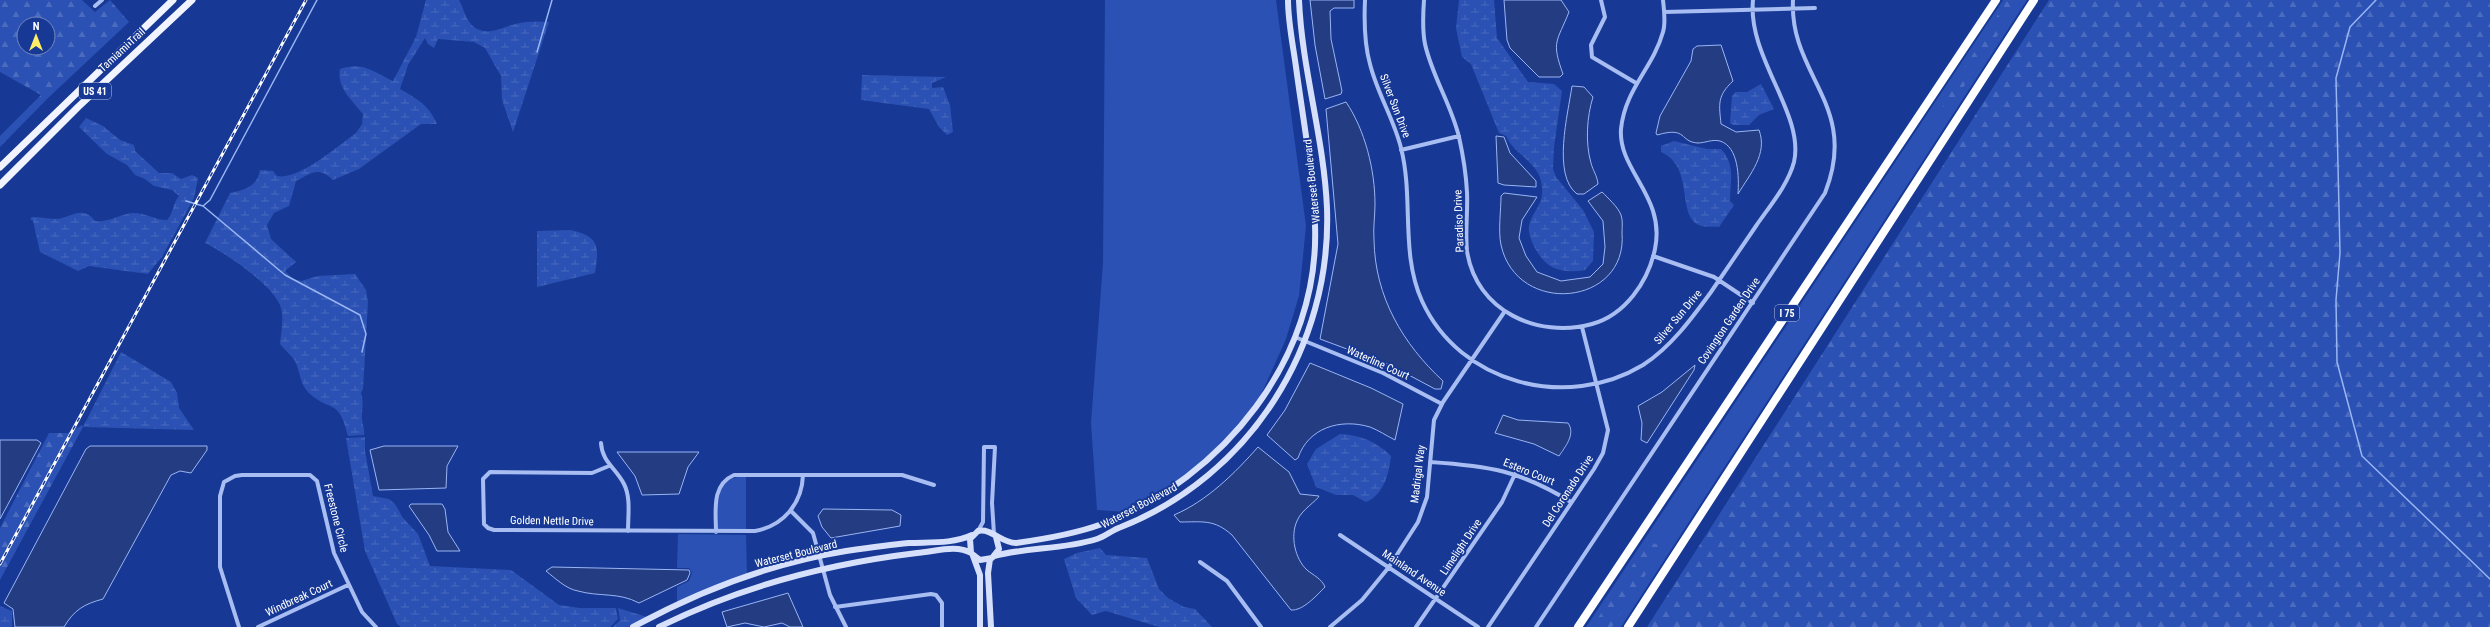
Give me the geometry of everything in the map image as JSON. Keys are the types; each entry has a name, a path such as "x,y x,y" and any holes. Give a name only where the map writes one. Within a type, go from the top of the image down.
{"highway":[{"name":"I 75","path":"1578,627 1996,0"},
{"path":"1628,627 2034,0"}],"main road":[{"name":"Tamiami Trail","path":"0,167 109,60 173,0"},
{"name":"Tamiami Trail","path":"0,185 118,69 192,0"}],"street":[{"path":"96,6 102,0"},
{"name":"Waterset Boulevard","path":"995,536 1016,543 1086,530 1126,512 1176,485 1215,454 1248,419 1264,395 1295,337 1310,283 1315,228 1313,189 1288,0"},
{"name":"Waterset Boulevard","path":"992,558 1063,547 1099,538 1140,519 1182,495 1230,456 1253,431 1282,389 1305,341 1315,311 1324,273 1327,208 1299,0"},
{"name":"Silver Sun Drive","path":"1365,0 1364,24 1370,65 1392,118 1401,150 1407,186 1407,233 1412,271 1421,298 1438,328 1473,360 1490,371 1530,385 1564,388 1597,384 1627,374 1662,351 1685,326 1719,280 1775,198 1790,173 1794,160 1796,143 1791,122 1761,51 1753,9 1753,0"},
{"name":"Paradiso Drive","path":"1424,0 1425,42 1446,95 1459,136 1467,193 1468,254 1476,277 1485,291 1505,311 1518,319 1543,328 1582,327 1606,318 1623,307 1644,281 1653,256 1657,232 1654,209 1628,160 1621,132 1624,109 1664,31 1663,0"},
{"path":"1601,0 1606,17 1591,45 1592,57 1636,83"},
{"name":"Covington Garden Drive","path":"1536,627 1821,200 1828,184 1834,162 1835,140 1832,120 1799,44 1793,0"},
{"path":"1664,12 1815,8"},
{"path":"109,60 118,69"},
{"path":"1401,150 1459,136"},
{"path":"1653,256 1697,270 1719,280 1753,302"},
{"name":"Madrigal Way","path":"1330,627 1362,600 1389,567 1418,522 1425,507 1434,420 1442,404 1505,311"},
{"name":"Del Coronado Drive","path":"1488,627 1594,468 1607,442 1607,419 1582,327"},
{"name":"Waterline Court","path":"1295,337 1383,373 1442,404"},
{"path":"601,443 603,454 609,466 621,479 626,490 628,531"},
{"path":"980,627 980,575 972,555 969,542 983,522 984,447 995,447 992,503 995,536 999,549 992,558 988,573 991,627"},
{"name":"Estero Court","path":"1430,462 1495,468 1515,474 1549,489 1571,502"},
{"name":"Golden Nettle Drive","path":"609,466 592,473 490,472 483,479 484,524 488,528 494,530 716,532 762,530 778,522 791,511"},
{"path":"716,532 717,491 726,479 740,474 902,475 934,484"},
{"name":"Limelight Drive","path":"1416,627 1437,599 1502,502 1515,474"},
{"name":"Freestone Circle","path":"239,627 221,575 219,557 220,488 224,482 235,476 310,475 314,477 319,486 334,553 362,612 376,627"},
{"path":"804,475 802,490 791,511 813,533 835,606 846,627"},
{"path":"976,533 987,531 995,536"},
{"name":"Waterset Boulevard","path":"633,627 682,602 729,583 779,567 820,556 884,545 951,541 976,533"},
{"name":"Mainland Avenue","path":"1340,535 1478,627"},
{"name":"Waterset Boulevard","path":"659,627 739,592 823,568 864,560 955,549 972,555"},
{"path":"972,555 980,560 992,558"},
{"path":"1200,562 1227,581 1261,627"},
{"name":"Windbreak Court","path":"258,627 348,585"},
{"path":"835,606 932,594 936,595 942,603 942,627"}],"green space":[{"path":"0,0 82,0 95,12 110,0 129,22 47,99 0,147 0,136 41,95 0,72"},
{"path":"426,0 459,0 471,24 479,30 484,31 494,30 523,22 549,22 513,132 502,100 501,76 485,48 474,42 438,39 434,48 428,44 425,38 408,65 400,89 417,99 426,107 434,117 437,124 421,124 359,169 333,180 323,173 315,172 296,181 289,206 274,213 267,225 271,239 296,262 285,271 293,279 301,281 318,276 355,274 366,290 368,302 363,389 361,393 363,402 362,418 364,435 348,436 341,415 333,407 316,399 305,389 295,361 280,344 282,316 281,308 277,299 248,271 205,243 230,193 241,191 250,187 256,180 260,170 273,171 277,176 286,176 296,173 318,161 356,133 362,124 363,114 343,88 339,76 340,69 355,66 362,67 374,71 393,81 416,37"},
{"path":"1105,0 1276,0 1306,226 1299,296 1286,339 1256,406 1210,459 1163,492 1126,512 1097,510 1091,423 1103,263"},
{"path":"1459,0 1494,0 1497,38 1528,82 1554,84 1562,91 1554,147 1553,169 1556,177 1583,210 1594,232 1593,261 1585,270 1568,271 1552,267 1543,260 1532,243 1529,226 1541,201 1542,195 1539,174 1535,168 1514,148 1506,136 1499,133 1471,64 1462,57 1456,28"},
{"path":"2003,0 2027,0 1621,627 1586,627"},
{"path":"2007,0 2021,0 1949,109 1943,108 1945,99"},
{"path":"2049,0 2490,0 2490,627 1647,627"},
{"path":"862,75 946,77 932,83 932,88 943,87 950,105 953,132 947,135 939,127 929,109 861,100"},
{"path":"1761,84 1774,109 1759,115 1749,125 1733,125 1730,123 1732,96 1736,92 1747,92"},
{"path":"86,118 103,126 120,140 134,145 135,151 159,173 172,173 181,179 192,175 198,178 194,198 162,257 148,274 89,266 78,271 40,252 33,221 30,219 32,217 58,219 81,213 90,216 95,221 100,221 133,213 167,220 179,196 172,190 154,186 145,179 135,175 127,165 107,154 79,127"},
{"path":"1674,141 1707,149 1721,149 1726,155 1729,161 1731,174 1730,201 1734,205 1719,227 1701,226 1692,220 1688,211 1682,179 1678,168 1671,159 1661,152 1661,146"},
{"path":"570,230 587,236 592,239 595,244 597,256 595,273 537,287 537,231"},
{"path":"121,352 171,382 177,393 179,408 194,430 83,427"},
{"path":"82,425 83,427 0,580 0,528 49,433 68,433"},
{"path":"1340,434 1361,437 1380,446 1391,456 1387,476 1381,489 1372,499 1366,502 1353,495 1336,495 1316,487 1307,464 1316,449"},
{"path":"365,437 365,451 373,496 389,499 395,504 403,518 418,534 430,566 511,570 559,605 580,608 616,608 618,619 610,627 401,627 397,624 365,551 346,438"},
{"path":"746,476 746,530 718,529 718,502 723,487 728,481"},
{"path":"678,534 746,535 747,574 677,602 677,587 689,581 692,573 689,568 677,568"},
{"path":"1651,542 1658,545 1655,560 1612,627 1592,627 1644,548"},
{"path":"1100,548 1106,555 1147,558 1159,589 1168,598 1184,607 1195,609 1212,627 1159,627 1106,611 1092,615 1076,598 1064,559 1077,553"},
{"path":"0,606 12,611 12,627 0,627"},
{"path":"618,608 647,617 628,627 613,627 620,620"}],"shaded area":[{"path":"1310,0 1354,0 1354,8 1334,8 1330,11 1331,39 1342,91 1341,94 1325,99 1315,45"},
{"path":"1504,0 1561,0 1569,12 1559,36 1556,48 1563,74 1560,77 1539,77 1510,48 1507,40"},
{"path":"1721,45 1733,81 1724,91 1720,101 1721,124 1736,132 1759,130 1761,139 1761,147 1756,164 1738,194 1738,172 1734,156 1726,144 1720,141 1698,143 1692,142 1679,133 1674,132 1657,135 1656,133 1660,116 1691,61 1693,49 1697,46"},
{"path":"1572,86 1584,87 1593,97 1589,112 1587,138 1589,155 1598,184 1584,194 1577,194 1569,185 1563,159 1565,127"},
{"path":"1346,102 1359,125 1371,164 1375,191 1374,236 1376,261 1386,300 1394,318 1415,351 1443,381 1441,389 1435,389 1390,365 1320,339 1338,244 1326,109"},
{"path":"1496,136 1504,137 1510,153 1536,181 1536,187 1504,185 1498,183"},
{"path":"1602,192 1618,209 1622,222 1619,257 1608,276 1591,288 1570,293 1548,292 1528,284 1511,268 1500,239 1501,196 1504,193 1537,197 1522,220 1519,238 1526,256 1537,272 1561,281 1590,277 1603,264 1605,247 1603,221 1588,201"},
{"path":"1310,363 1371,388 1403,404 1395,440 1370,427 1348,424 1337,425 1326,428 1309,439 1298,458 1295,460 1267,435 1285,410"},
{"path":"1695,365 1694,370 1647,443 1641,440 1642,423 1638,406 1662,392"},
{"path":"1503,415 1518,420 1568,423 1571,432 1569,440 1559,456 1534,444 1495,433"},
{"path":"0,440 37,440 41,443 0,519"},
{"path":"90,446 207,446 207,450 191,473 180,471 171,475 103,599 80,608 64,627 15,627 13,609 4,603 86,449"},
{"path":"384,446 458,446 447,466 446,488 379,490 370,450"},
{"path":"1258,447 1289,472 1300,494 1319,496 1299,517 1295,527 1294,540 1299,560 1307,570 1320,579 1325,587 1310,602 1296,610 1291,610 1232,535 1226,530 1220,526 1208,522 1180,522 1174,515 1198,502 1220,486"},
{"path":"617,452 699,452 688,467 679,494 642,495 635,476"},
{"path":"411,504 442,504 445,509 448,532 460,551 437,551 429,535 409,506"},
{"path":"823,509 892,510 901,515 900,526 831,538 822,527 818,516"},
{"path":"552,567 689,570 690,573 687,580 639,603 624,597 586,593 569,588 546,571"},
{"path":"788,593 803,627 790,627 782,623 764,627 745,623 727,627 722,612"}],"waterway":[{"path":"186,201 203,206 210,200 317,0"},
{"path":"537,52 552,0"},
{"path":"2376,0 2350,27 2336,78 2340,253 2336,300 2337,362 2362,456 2490,579"},
{"path":"203,206 285,275 360,315 366,334 362,352"}],"railway":[{"path":"0,564 306,0"}]}
